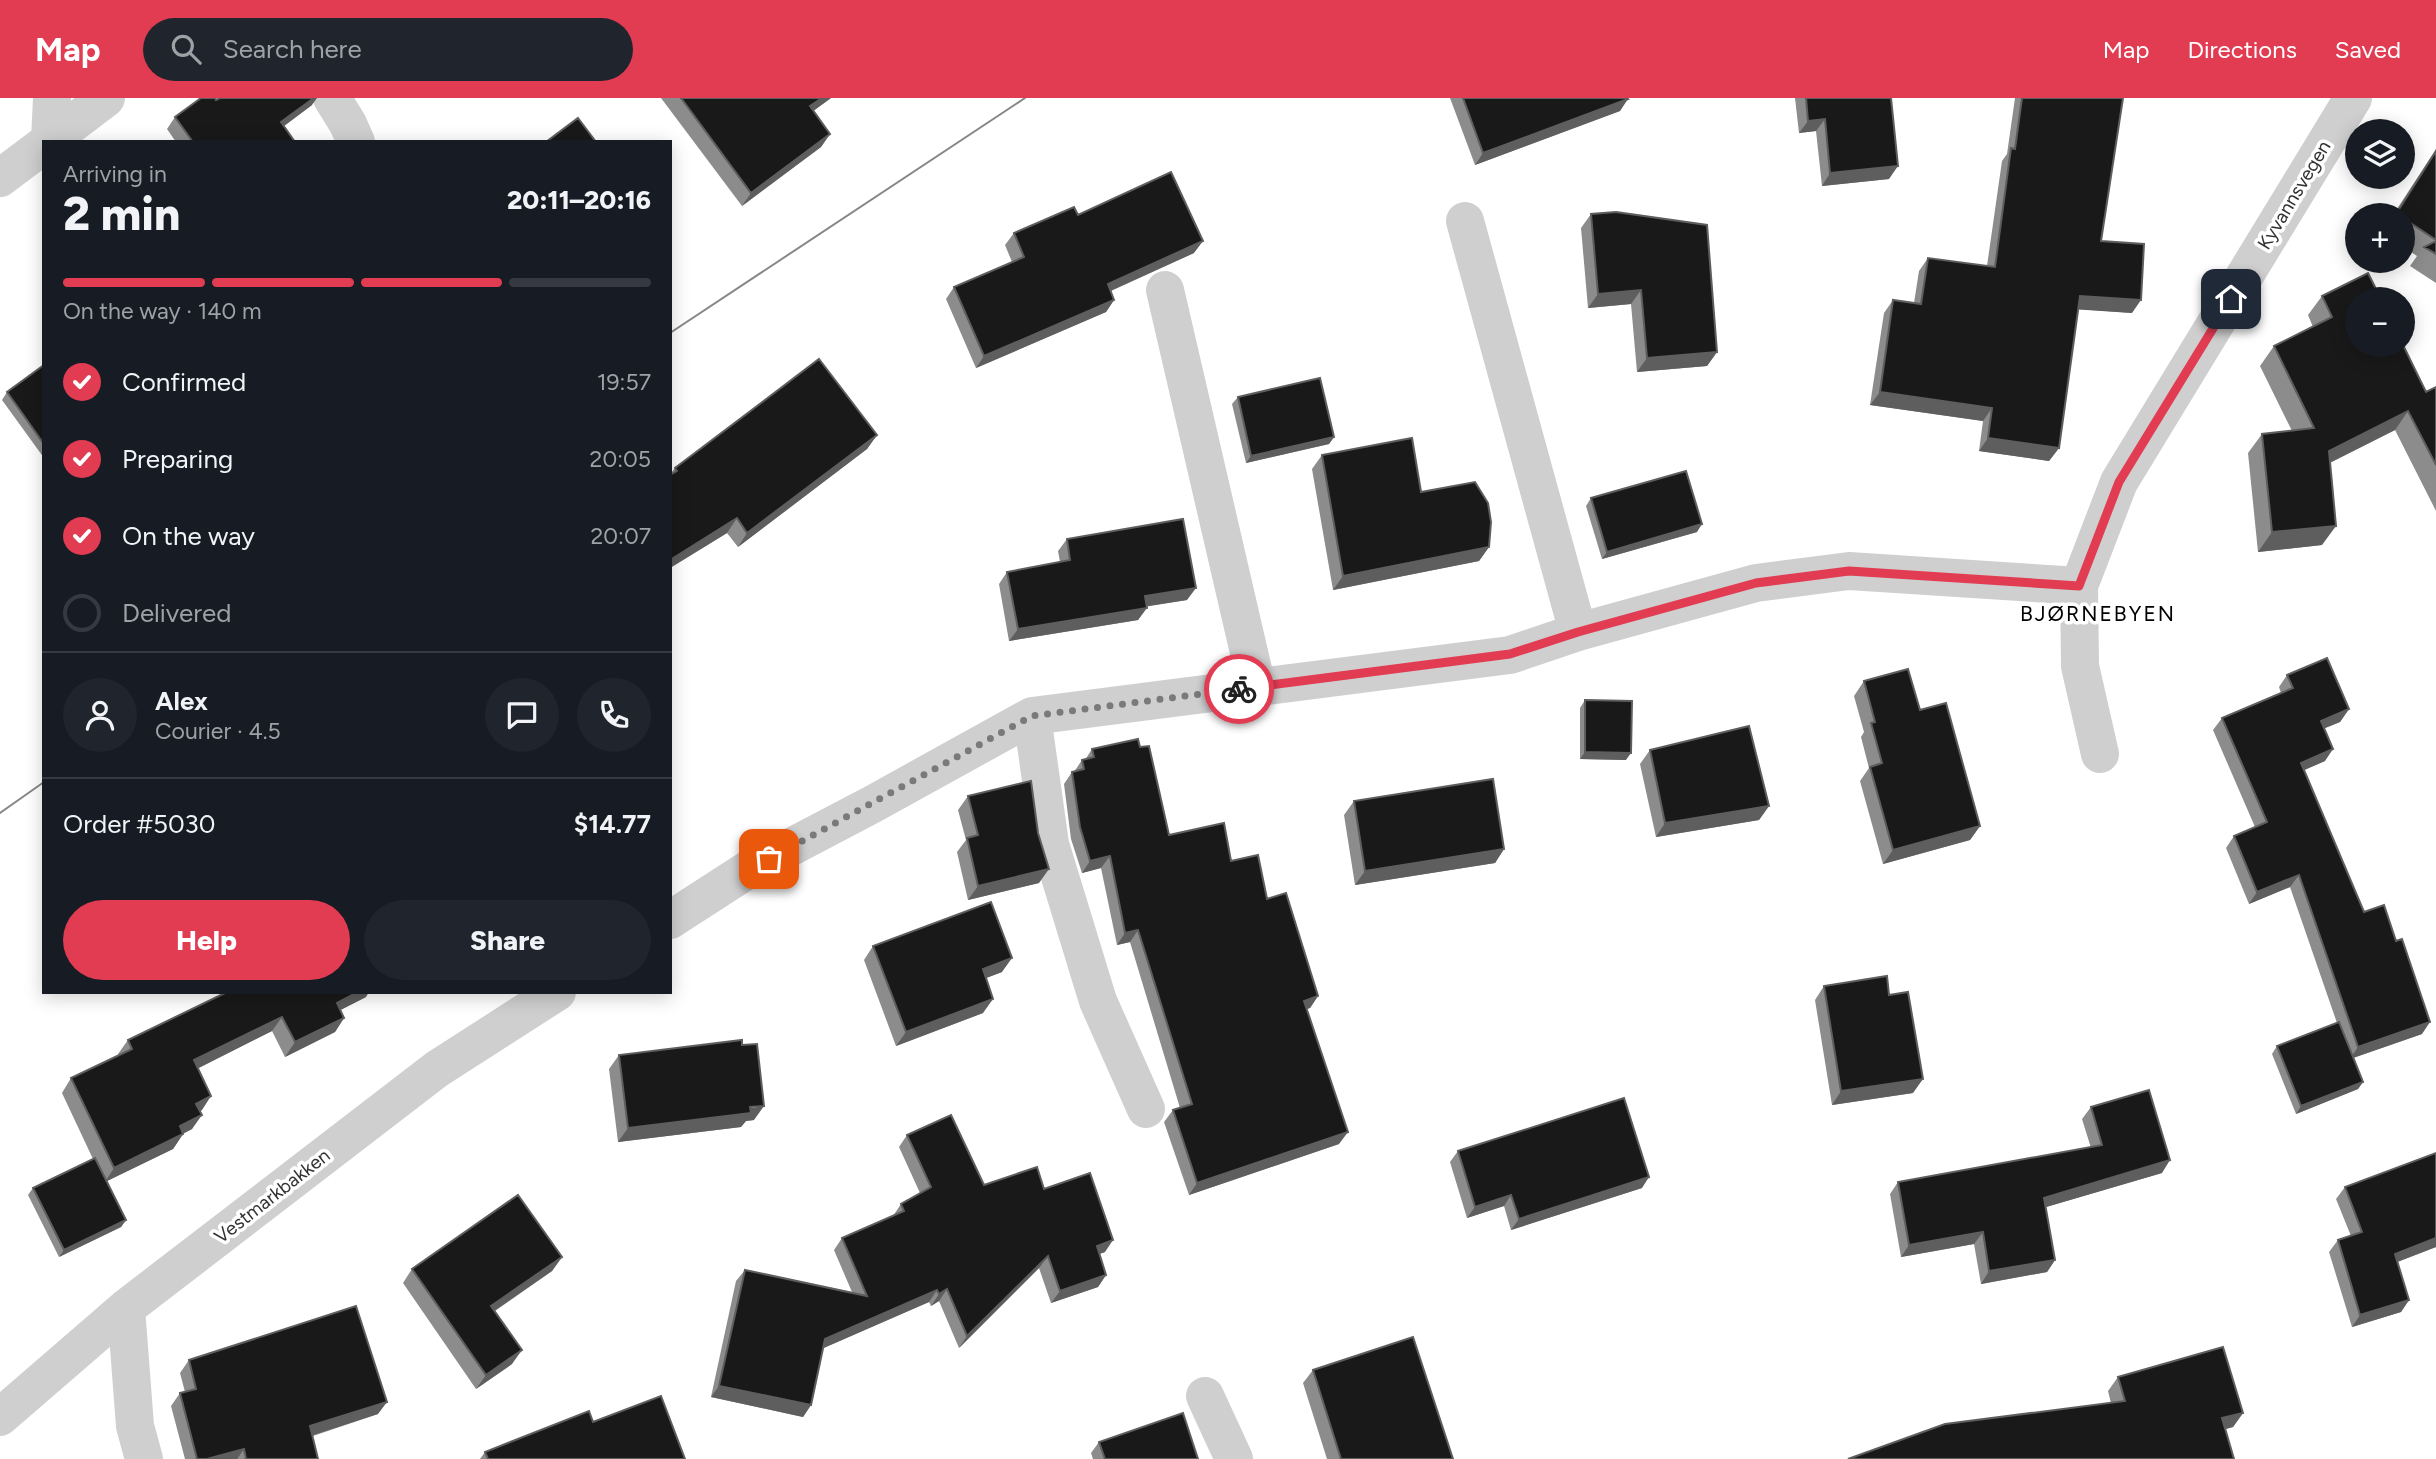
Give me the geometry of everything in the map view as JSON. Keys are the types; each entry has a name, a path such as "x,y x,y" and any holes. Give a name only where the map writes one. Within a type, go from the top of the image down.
{"street":[{"path":"47,140 52,98"},
{"path":"50,140 106,98"},
{"path":"332,98 355,140"},
{"name":"Kyvannsvegen","path":"2100,754 2080,666 2079,586 2119,482 2353,98"},
{"path":"0,178 42,146"},
{"path":"1465,221 1578,632"},
{"path":"1165,290 1257,687"},
{"path":"672,919 749,869 1032,716 1510,654 1578,632 1756,583 1849,571 2079,586"},
{"path":"1032,716 1050,844 1098,1001 1146,1109"},
{"name":"Vestmarkbakken","path":"0,1417 126,1308 437,1069 554,994"},
{"path":"126,1308 135,1426 144,1459"},
{"path":"1205,1396 1234,1459"}],"building":[{"path":"201,98 314,98 281,122 294,140 192,140 175,117"},
{"path":"681,98 822,98 810,106 830,134 751,193"},
{"path":"1463,98 1627,98 1628,99 1483,153"},
{"path":"1806,98 1891,98 1898,166 1830,173 1825,119 1808,121"},
{"path":"2022,98 2123,98 2101,241 2144,244 2141,300 2080,296 2059,448 1988,438 1992,408 1880,392 1893,300 1921,304 1928,258 1995,267 2011,148 2015,149"},
{"path":"578,118 594,140 549,140"},
{"path":"2436,151 2436,240 2415,226 2415,203 2403,203 2412,189 2415,189 2415,184"},
{"path":"1171,172 1203,241 1108,284 1114,300 984,356 954,287 1024,257 1014,233 1074,207 1078,215"},
{"path":"1616,212 1707,225 1717,352 1647,358 1641,290 1598,294 1591,214"},
{"path":"2436,241 2436,254 2424,247"},
{"path":"2368,273 2375,287 2345,287 2345,357 2409,357 2426,392 2436,387 2436,465 2408,411 2329,451 2336,526 2272,532 2262,434 2314,428 2274,346 2332,317 2322,296"},
{"path":"819,359 877,435 747,533 737,518 672,559 672,474 677,471 675,468"},
{"path":"42,366 42,441 7,392"},
{"path":"1320,378 1334,437 1251,456 1238,397"},
{"path":"1412,438 1421,492 1475,482 1488,503 1491,522 1489,547 1343,576 1322,455"},
{"path":"1686,471 1702,524 1607,552 1591,498"},
{"path":"1183,519 1196,588 1145,596 1147,608 1018,629 1007,572 1070,560 1067,539"},
{"path":"2327,658 2349,709 2321,721 2333,749 2301,763 2364,912 2384,905 2396,941 2402,939 2430,1022 2358,1047 2299,875 2257,892 2234,836 2267,822 2222,718 2293,688 2287,675"},
{"path":"1908,669 1920,710 1946,703 1980,826 1893,850 1870,767 1882,763 1871,723 1875,722 1864,681"},
{"path":"1585,700 1632,701 1631,753 1585,752"},
{"path":"1749,726 1769,806 1665,823 1650,750"},
{"path":"1138,739 1140,747 1149,746 1169,835 1224,823 1231,861 1258,855 1267,899 1286,893 1318,996 1304,1001 1348,1132 1197,1183 1173,1110 1192,1104 1138,930 1125,933 1110,856 1090,861 1080,827 1072,772 1084,769 1082,760 1094,757 1092,749"},
{"path":"1493,779 1504,849 1365,871 1354,801"},
{"path":"1031,781 1038,833 1049,869 978,886 967,838 978,835 968,796"},
{"path":"991,902 1012,958 983,969 993,999 906,1032 873,946"},
{"path":"1887,976 1889,995 1908,992 1923,1079 1841,1091 1824,986"},
{"path":"223,994 354,994 337,1003 344,1018 295,1042 282,1017 194,1060 211,1096 196,1104 202,1115 180,1126 183,1134 114,1168 71,1078 132,1049 128,1040"},
{"path":"2339,1022 2363,1082 2301,1106 2277,1046"},
{"path":"742,1040 742,1045 757,1044 764,1106 750,1107 751,1113 628,1128 619,1055"},
{"path":"2149,1090 2170,1160 2044,1198 2055,1260 1989,1271 1983,1232 1909,1245 1898,1182 2102,1145 2091,1107"},
{"path":"1624,1098 1649,1177 1519,1219 1511,1195 1475,1207 1458,1151"},
{"path":"951,1115 984,1185 1037,1167 1044,1189 1090,1173 1113,1240 1097,1246 1106,1275 1060,1291 1048,1256 967,1336 947,1289 939,1294 937,1290 825,1339 811,1405 719,1386 745,1270 867,1296 842,1238 904,1211 901,1204 931,1187 907,1135"},
{"path":"2436,1153 2436,1238 2395,1254 2409,1300 2360,1315 2338,1240 2362,1232 2345,1187"},
{"path":"95,1158 126,1220 64,1250 33,1188"},
{"path":"518,1195 562,1257 491,1306 522,1350 486,1375 412,1269"},
{"path":"356,1306 387,1402 310,1426 318,1459 246,1459 244,1449 197,1459 180,1393 196,1389 189,1360"},
{"path":"1413,1337 1453,1459 1341,1459 1313,1370"},
{"path":"2223,1347 2243,1413 2222,1418 2234,1459 1848,1459 1945,1424 2125,1401 2118,1377"},
{"path":"661,1396 685,1459 488,1459 485,1452 589,1411 593,1422"},
{"path":"1183,1413 1198,1459 1105,1459 1099,1442"}],"tram line":[{"path":"672,332 1025,98"},
{"path":"0,813 42,783"}],"way so far":[{"path":"769,859 1032,716 1239,689"}],"district":[{"name":"BJØRNEBYEN","path":"2098,613"}],"route":[{"path":"1239,689 1510,654 1578,632 1756,583 1849,571 2079,586 2119,482 2231,299"}]}
